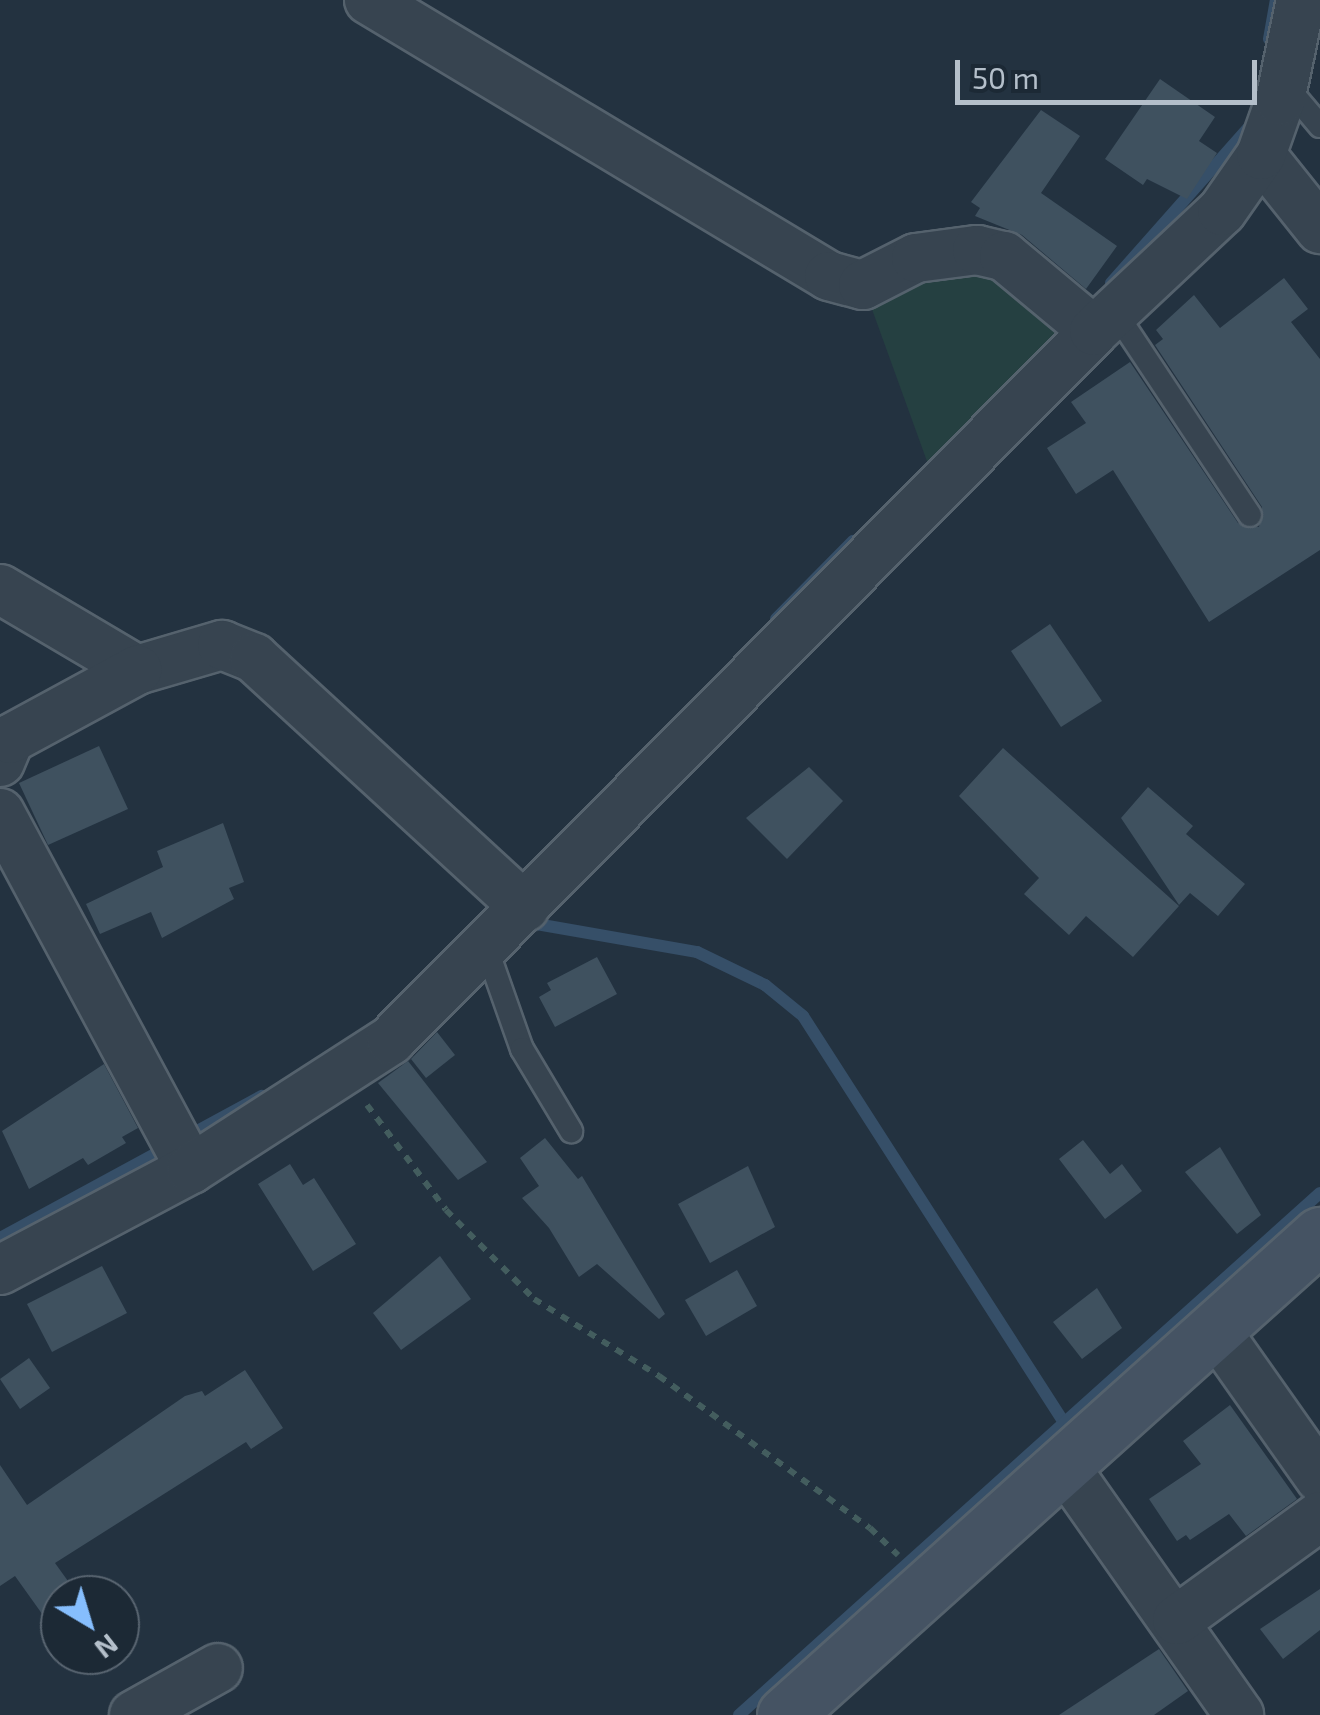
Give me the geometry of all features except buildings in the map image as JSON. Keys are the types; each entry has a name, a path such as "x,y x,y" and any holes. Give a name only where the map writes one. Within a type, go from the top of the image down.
{"street":[{"path":"369,0 829,276 863,285 916,258 977,250 1004,256 1106,323"},
{"path":"0,1270 191,1169 391,1040 1222,211 1303,100 1301,0"},
{"path":"1261,155 1320,229"},
{"path":"0,589 137,670"},
{"path":"0,762 10,740 137,670 222,645 254,658 526,908"},
{"path":"0,812 191,1169"},
{"path":"787,1714 1316,1246"},
{"path":"1216,1332 1320,1478"},
{"path":"1064,1467 1176,1620 1239,1715"},
{"path":"1176,1620 1320,1516"},
{"path":"134,1715 218,1668"}],"lane":[{"path":"1106,323 1250,515"},
{"path":"486,947 522,1050 571,1131"}],"path":[{"path":"342,1072 446,1210 534,1299 659,1376 870,1528 927,1589"}],"green space":[{"path":"986,263 1061,329 928,464 869,301"}],"waterway":[{"path":"1269,39 1276,0"},
{"path":"1111,283 1250,126"},
{"path":"776,619 853,541"},
{"path":"525,922 697,952 765,985 803,1016 1063,1421"},
{"path":"0,1238 262,1096"},
{"path":"739,1715 1320,1193"}]}
